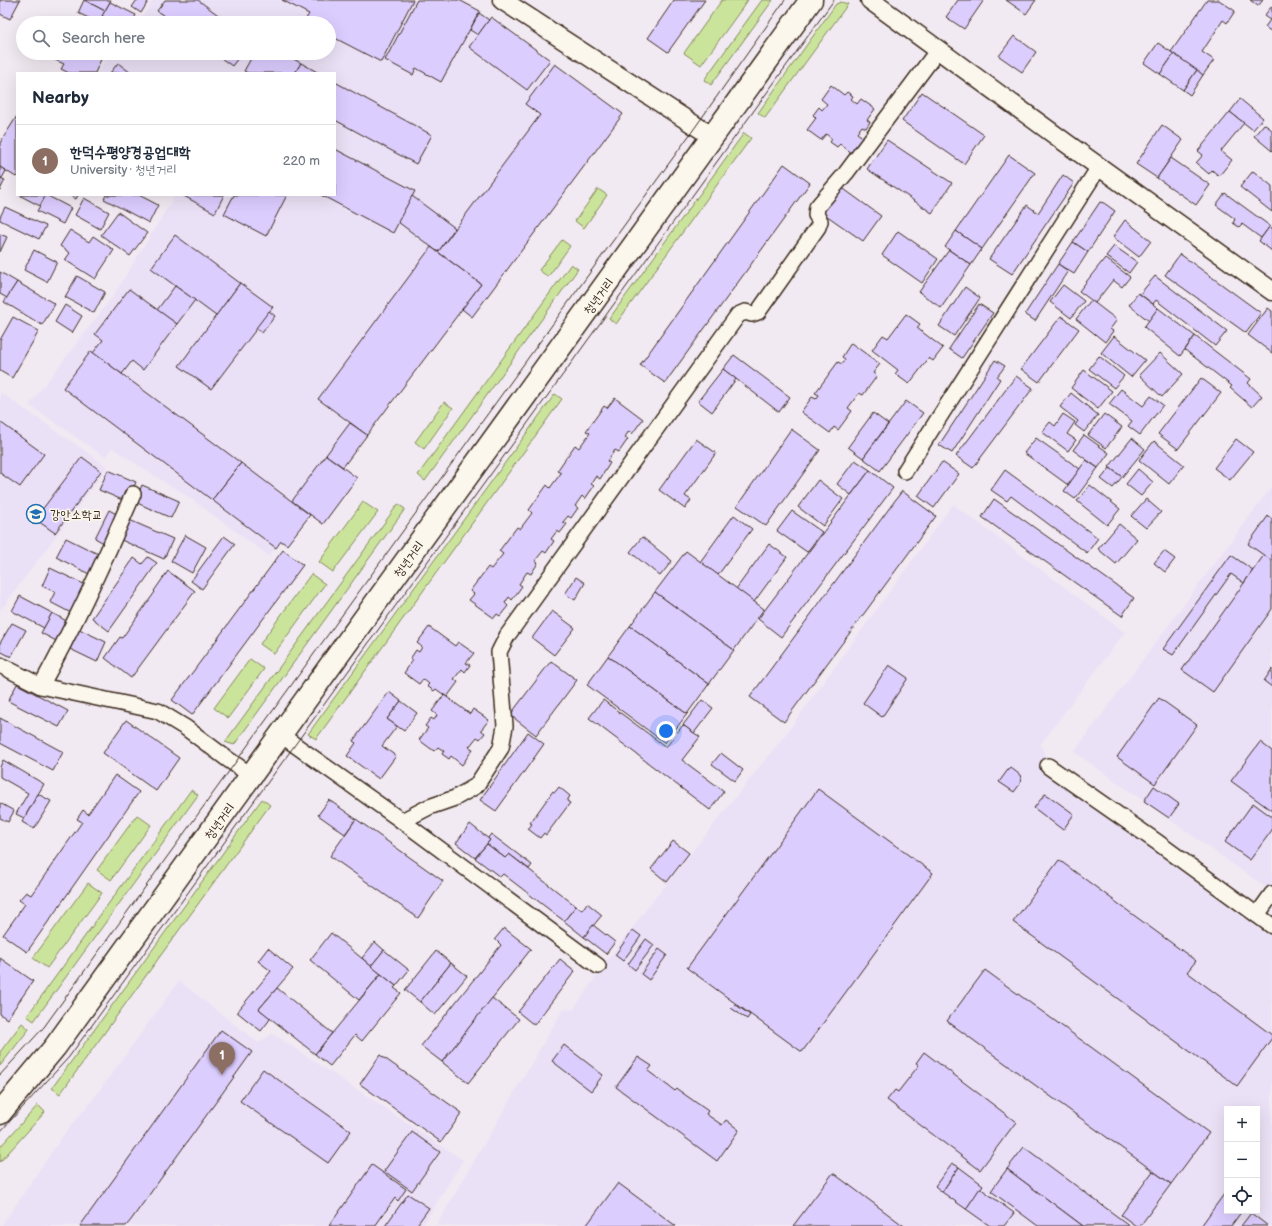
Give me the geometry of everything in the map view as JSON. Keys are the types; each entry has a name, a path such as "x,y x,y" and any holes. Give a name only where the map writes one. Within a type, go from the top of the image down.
{"main road":[{"name":"청년거리","path":"0,1113 55,1047 811,0"}],"street":[{"path":"502,0 712,137"},
{"path":"870,0 1272,291"},
{"path":"402,821 429,807 455,798 476,786 501,748 505,726 499,652 508,636 738,315 746,312 752,314 758,312 818,227 820,221 816,215 817,207 846,173 938,50"},
{"path":"905,471 1099,167"},
{"path":"41,686 60,652 105,560 133,494"},
{"path":"0,665 41,686 158,711 186,728 252,776"},
{"path":"281,735 402,821 598,966"},
{"path":"1048,766 1157,842 1272,926"},
{"path":"1257,915 1272,894"}],"shaded area":[{"path":"153,0 459,0 489,20 491,17 623,114 472,317 461,309 343,467 357,478 323,524 310,515 287,545 281,541 269,556 180,491 112,448 105,457 29,405 113,296 172,200 173,196 336,196 336,72 98,72 105,60 336,60 336,16 143,16"},
{"name":"강안소학교","path":"0,392 107,466 0,611"},
{"path":"1272,486 1272,892 1074,752"},
{"path":"953,504 1125,632 1040,745 1060,780 1272,938 1272,1226 436,1226 563,1009 573,1010 608,959 788,731"},
{"path":"179,981 259,1043 272,1033 463,1160 423,1226 1,1226 69,1127 88,1106"}],"green space":[{"path":"722,0 748,0 701,65 684,53"},
{"path":"762,0 773,0 711,85 704,80"},
{"path":"841,2 848,4 765,118 758,113 836,4"},
{"path":"744,133 751,138 616,324 609,319"},
{"path":"598,189 607,195 584,228 575,221"},
{"path":"562,240 570,246 548,277 539,270"},
{"path":"571,264 578,269 425,481 418,475"},
{"path":"555,394 562,399 316,739 308,734"},
{"path":"444,402 453,408 424,449 415,442"},
{"path":"363,502 378,512 333,572 319,562"},
{"path":"398,504 405,509 234,745 225,742"},
{"path":"311,574 325,584 274,654 260,644"},
{"path":"250,659 264,669 228,718 214,708"},
{"path":"191,790 198,795 34,1021 27,1016"},
{"path":"262,799 270,805 60,1094 52,1088"},
{"path":"137,815 151,825 111,880 97,870"},
{"path":"88,883 102,893 47,968 33,958"},
{"path":"22,1023 29,1029 0,1066 0,1052"},
{"path":"38,1105 45,1112 0,1162 0,1147"}],"building":[{"path":"0,0 20,0 10,19 0,14"},
{"path":"84,0 111,0 105,11"},
{"path":"84,0 105,11 102,16 84,16 78,13"},
{"path":"137,0 149,0 141,13 132,7"},
{"path":"165,0 198,0 220,16 164,16 157,11"},
{"path":"282,0 413,0 381,62 336,39 336,16 308,16 309,14"},
{"path":"417,0 459,0 480,11 441,82 416,68 413,75 385,60"},
{"path":"674,0 705,0 668,52 648,38"},
{"path":"958,0 984,0 964,29 946,17"},
{"path":"1006,0 1036,0 1026,14"},
{"path":"1207,0 1219,0 1235,11 1227,23 1223,20 1202,52 1214,60 1203,75 1171,52"},
{"path":"1250,0 1263,0 1258,6"},
{"path":"110,2 136,15 136,16 102,16"},
{"path":"1272,6 1272,32 1265,27 1270,20 1264,16"},
{"path":"479,13 489,20 478,35 470,30"},
{"path":"491,17 550,60 527,90 469,47"},
{"path":"1014,36 1036,52 1022,72 999,56"},
{"path":"1158,43 1174,54 1160,74 1144,63"},
{"path":"1174,54 1197,70 1183,90 1160,74"},
{"path":"55,60 101,60 95,72 67,72 61,69 64,64"},
{"path":"224,60 237,60 232,66"},
{"path":"250,60 295,60 301,63 296,72 244,71"},
{"path":"118,63 130,72 111,72"},
{"path":"301,63 317,72 296,72"},
{"path":"555,64 623,114 472,317 462,309 481,284 438,252 540,115 525,104"},
{"path":"1197,70 1203,75 1190,95 1183,90"},
{"path":"336,83 432,135 416,164 336,121"},
{"path":"831,85 844,95 847,92 853,96 851,99 857,104 861,99 875,109 867,120 870,122 866,128 862,126 857,133 864,138 852,153 840,144 837,147 830,142 832,139 826,134 821,140 807,130 816,118 813,115 819,107 822,110 827,104 821,99"},
{"path":"922,92 984,135 964,164 902,121"},
{"path":"1240,99 1263,118 1253,130 1230,112"},
{"path":"1230,112 1244,123 1221,151 1232,160 1219,176 1212,170 1209,174 1196,163 1203,155 1198,151"},
{"path":"16,118 16,177 0,167 0,143"},
{"path":"1264,124 1272,130 1272,151 1254,136"},
{"path":"1162,125 1183,140 1157,178 1136,164"},
{"path":"887,140 952,183 932,213 867,169"},
{"path":"336,150 415,191 393,233 323,196 336,196"},
{"path":"1009,155 1035,173 982,249 956,231"},
{"path":"1171,158 1210,185 1196,205 1157,178"},
{"path":"784,164 810,183 665,383 640,365"},
{"path":"0,167 6,171 2,178 0,178"},
{"path":"1253,171 1272,186 1272,212 1240,187"},
{"path":"1063,175 1074,183 1012,274 989,259 1027,205 1038,213"},
{"path":"0,178 5,180 0,190"},
{"path":"841,187 881,216 863,241 823,213"},
{"path":"1225,193 1270,226 1261,238 1242,224 1239,227 1233,223 1235,219 1216,205"},
{"path":"21,196 45,196 40,206"},
{"path":"45,196 71,208 63,224 37,211"},
{"path":"71,196 78,196 76,199"},
{"path":"106,196 141,196 158,205 149,223 104,199"},
{"path":"184,196 224,196 215,213"},
{"path":"233,196 286,196 266,236 224,214"},
{"path":"412,196 455,228 438,252 398,222"},
{"path":"84,198 109,212 100,229 75,215"},
{"path":"1100,202 1104,203 1115,211 1088,252 1073,242"},
{"path":"5,207 46,226 39,239 0,220"},
{"path":"118,212 147,233 130,256 101,235"},
{"path":"1125,220 1151,241 1139,257 1113,237"},
{"path":"1270,226 1272,228 1272,251 1259,241"},
{"path":"70,230 89,242 93,236 114,250 95,279 65,260 70,253 60,246"},
{"path":"898,231 938,259 922,283 882,255"},
{"path":"956,231 982,249 971,265 945,247"},
{"path":"0,234 7,237 0,252"},
{"path":"175,235 240,283 216,316 151,268"},
{"path":"1073,242 1088,252 1074,274 1058,264"},
{"path":"1114,246 1137,262 1129,273 1106,256"},
{"path":"431,247 481,284 367,435 318,399"},
{"path":"34,250 57,262 47,282 24,270"},
{"path":"949,250 971,265 941,308 919,292"},
{"path":"1180,254 1261,313 1246,333 1165,275"},
{"path":"1105,258 1130,277 1122,287 1113,280 1095,303 1079,291"},
{"path":"1058,264 1068,271 1035,321 1025,314"},
{"path":"0,272 17,282 7,298 0,294"},
{"path":"77,276 105,292 94,313 65,297"},
{"path":"1155,276 1227,331 1215,346 1156,300 1153,304 1140,294"},
{"path":"17,282 55,304 42,325 4,302"},
{"path":"240,283 273,307 211,389 179,366"},
{"path":"1063,285 1084,301 1071,318 1050,302"},
{"path":"175,286 195,300 177,324 157,310"},
{"path":"965,287 980,298 954,336 939,326"},
{"path":"129,289 177,324 143,370 132,361 122,374 93,353 103,340 95,334"},
{"path":"1138,293 1158,308 1149,321 1129,305"},
{"path":"1091,300 1117,320 1110,329 1113,331 1105,342 1076,319"},
{"path":"979,304 993,313 962,358 949,349"},
{"path":"65,305 82,316 72,333 55,322"},
{"path":"1158,308 1195,336 1180,356 1144,327"},
{"path":"1268,308 1272,311 1272,353 1248,335"},
{"path":"269,311 275,316 262,333 256,328"},
{"path":"906,314 920,324 917,328 943,348 933,361 929,358 909,384 895,374 898,370 872,350 883,335 888,338"},
{"path":"1061,316 1079,329 1039,382 1021,369"},
{"path":"13,317 39,331 12,378 0,371 0,340"},
{"path":"1114,336 1145,360 1131,377 1101,353"},
{"path":"1195,336 1251,379 1248,383 1262,396 1252,407 1230,388 1232,386 1185,350"},
{"path":"851,343 880,364 873,373 877,376 863,395 859,393 848,408 852,411 838,430 834,427 830,433 801,412 812,397 816,399 819,395 815,393 838,362 842,364 845,359 842,357"},
{"path":"91,351 241,463 212,500 63,388"},
{"path":"1160,353 1183,374 1162,397 1139,375"},
{"path":"734,355 790,397 779,412 723,369"},
{"path":"1099,356 1124,376 1114,388 1089,369"},
{"path":"995,360 1005,366 997,377 1000,379 952,453 939,445"},
{"path":"723,369 736,379 712,412 698,401"},
{"path":"1084,370 1112,391 1098,409 1071,388"},
{"path":"1016,376 1033,388 973,468 956,456"},
{"path":"1201,378 1221,393 1178,449 1158,434"},
{"path":"1121,389 1143,406 1151,396 1163,405 1140,435 1128,426 1132,421 1109,404"},
{"path":"1071,393 1098,415 1084,432 1075,425 1078,421 1060,407"},
{"path":"615,398 643,419 632,434 629,431 625,437 628,439 619,452 615,450 607,461 610,463 600,479 596,476 591,484 594,486 585,499 582,496 575,506 578,508 571,518 568,516 563,522 567,524 560,533 557,531 551,539 554,541 546,553 543,551 535,561 538,563 531,574 527,572 519,584 522,586 512,600 509,597 505,603 508,606 500,616 497,614 494,618 469,600 474,594 470,591 488,567 491,569 503,554 499,551 517,527 520,529 532,513 529,510 547,485 550,488 561,473 557,471 575,445 579,448 590,433 586,431 604,406 607,408"},
{"path":"906,401 923,413 880,471 863,458"},
{"path":"873,413 888,424 863,458 848,447"},
{"path":"1063,414 1075,422 1067,434 1076,440 1068,451 1042,432 1050,422 1055,426"},
{"path":"1104,414 1122,427 1106,448 1088,435"},
{"path":"0,422 44,454 20,487 0,473"},
{"path":"350,423 367,435 343,467 326,455"},
{"path":"791,429 820,450 766,526 737,506"},
{"path":"1084,435 1109,453 1098,468 1073,450"},
{"path":"1036,438 1080,469 1068,485 1024,453"},
{"path":"1132,438 1145,449 1122,477 1109,467"},
{"path":"696,439 716,453 685,496 691,500 685,509 659,490"},
{"path":"1236,439 1253,452 1230,480 1214,468"},
{"path":"1154,441 1184,465 1169,484 1139,460"},
{"path":"326,455 357,478 323,524 292,501"},
{"path":"82,457 101,471 55,533 35,519"},
{"path":"855,460 870,470 851,495 837,484"},
{"path":"1086,460 1098,468 1075,499 1064,491"},
{"path":"942,462 959,474 934,508 918,496"},
{"path":"241,463 310,515 287,545 281,541 276,548 212,500"},
{"path":"1110,468 1122,477 1113,488 1101,479"},
{"path":"1138,469 1153,482 1141,496 1126,484"},
{"path":"108,470 136,482 127,502 99,490"},
{"path":"870,470 893,488 781,637 758,619"},
{"path":"1005,470 1098,538 1087,553 1011,496 1007,501 991,490"},
{"path":"818,480 843,499 823,526 798,507"},
{"path":"142,485 179,501 171,518 135,502"},
{"path":"1090,485 1120,509 1107,525 1077,501"},
{"path":"902,491 936,516 784,722 750,697"},
{"path":"994,499 1134,598 1122,616 982,517"},
{"path":"1146,499 1161,512 1146,528 1131,516"},
{"path":"109,510 122,517 107,545 95,538"},
{"path":"792,511 822,532 807,552 777,531"},
{"path":"734,515 752,529 718,575 700,562"},
{"path":"1268,516 1272,519 1272,561 1248,544"},
{"path":"127,519 173,539 164,559 119,539"},
{"path":"1119,524 1137,539 1116,564 1098,549"},
{"path":"185,535 206,547 192,573 171,561"},
{"path":"224,536 235,544 202,589 191,581"},
{"path":"642,537 672,561 660,576 630,552"},
{"path":"66,538 102,556 93,576 56,557"},
{"path":"769,544 787,557 754,602 736,589"},
{"path":"283,550 303,565 192,715 172,700"},
{"path":"686,551 764,609 734,650 655,592"},
{"path":"1164,551 1175,559 1165,572 1154,563"},
{"path":"1231,555 1253,570 1244,583 1231,574 1173,655 1163,649"},
{"path":"1264,555 1272,561 1272,609 1213,692 1182,670"},
{"path":"148,557 157,563 109,631 92,618 134,558 142,564"},
{"path":"50,568 88,586 75,615 50,602 55,592 42,586"},
{"path":"168,571 195,591 131,678 105,658 120,637 122,638"},
{"path":"576,577 585,583 575,600 565,594"},
{"path":"655,592 734,650 709,684 630,626"},
{"path":"20,596 52,613 44,628 12,611"},
{"path":"552,611 575,628 554,655 532,638"},
{"path":"52,613 72,624 62,644 41,633"},
{"path":"12,623 26,630 11,657 0,651 0,643"},
{"path":"630,626 709,684 687,714 608,656"},
{"path":"429,627 455,646 458,642 474,653 466,663 470,665 465,672 462,669 454,679 458,682 447,697 436,689 434,691 427,686 429,684 423,679 419,684 404,673 413,660 410,659 416,650 419,652 422,647 417,643"},
{"path":"79,629 106,642 97,662 70,649"},
{"path":"608,656 687,714 665,743 587,685"},
{"path":"551,661 577,680 536,735 510,715"},
{"path":"889,665 908,678 882,717 863,703"},
{"path":"1272,669 1272,687 1264,681"},
{"path":"17,684 68,711 59,727 8,701"},
{"path":"389,692 401,701 387,719 397,726 382,746 396,756 379,779 347,756 356,743 353,741"},
{"path":"444,695 470,714 473,709 489,720 481,730 485,733 480,739 477,737 469,747 473,749 462,765 451,756 449,759 442,754 444,751 438,747 434,751 419,740 428,728 425,726 431,718 434,720 437,715 432,711"},
{"path":"1159,698 1197,725 1155,784 1117,757"},
{"path":"603,700 666,747 683,725 700,737 682,760 724,791 710,810 589,718"},
{"path":"702,700 713,708 694,733 683,725"},
{"path":"401,701 417,713 404,731 387,719"},
{"path":"0,718 63,752 53,771 0,743"},
{"path":"126,720 179,758 156,791 103,753"},
{"path":"528,732 544,744 496,811 480,800"},
{"path":"1260,742 1272,751 1272,811 1231,781"},
{"path":"721,753 743,770 735,781 712,764"},
{"path":"3,760 44,784 24,818 16,814 28,793 0,777 0,767"},
{"path":"1010,767 1020,775 1021,778 1020,784 1014,792 999,782"},
{"path":"115,775 139,792 27,952 3,935 25,904 19,900 26,892 31,895 82,822 77,819 83,810 88,814"},
{"path":"1154,786 1179,804 1169,818 1144,801"},
{"path":"559,787 570,796 567,801 570,803 546,835 544,833 540,838 528,829 532,824 530,823 553,791 555,792"},
{"path":"818,789 933,873 802,1052 687,968"},
{"path":"38,794 51,801 34,829 22,822"},
{"path":"1045,794 1074,814 1063,830 1034,808"},
{"path":"329,800 356,819 345,834 318,815"},
{"path":"0,803 14,811 8,822 0,818"},
{"path":"1253,803 1272,817 1272,830 1250,860 1225,842"},
{"path":"356,819 443,881 418,918 330,856"},
{"path":"470,824 490,840 475,858 456,843"},
{"path":"491,834 532,865 529,869 509,854 505,858 487,844 490,840 488,838"},
{"path":"673,841 689,853 667,882 651,869"},
{"path":"487,844 505,858 509,854 576,906 564,921 503,874 500,877 475,858"},
{"path":"1059,860 1196,961 1187,972 1272,1035 1272,1038 1237,1086 1013,922"},
{"path":"587,903 602,915 584,937 564,921 576,906 582,910"},
{"path":"593,925 615,942 606,954 584,937"},
{"path":"504,928 531,949 442,1062 421,1046 501,945 495,939"},
{"path":"633,930 641,936 623,961 615,955"},
{"path":"331,933 381,974 359,1000 310,960"},
{"path":"646,939 654,945 635,970 628,964"},
{"path":"375,942 384,950 371,966 362,958"},
{"path":"268,948 293,969 259,1009 271,1018 261,1031 237,1012 271,971 258,961"},
{"path":"659,949 667,955 649,980 641,974"},
{"path":"384,950 409,970 396,986 371,966"},
{"path":"436,951 451,963 420,1002 405,990"},
{"path":"0,958 33,981 7,1019 0,1014"},
{"path":"560,959 575,971 534,1025 518,1012"},
{"path":"451,963 467,976 435,1015 420,1002"},
{"path":"985,970 1209,1133 1171,1184 947,1021"},
{"path":"381,974 396,986 394,988 401,993 362,1041 355,1035 330,1066 315,1054"},
{"path":"277,988 332,1033 315,1054 259,1009"},
{"path":"492,998 519,1019 468,1083 442,1062"},
{"path":"735,1004 750,1015 747,1019 731,1008"},
{"path":"221,1030 252,1052 126,1226 80,1226"},
{"path":"564,1045 603,1075 591,1091 552,1061"},
{"path":"924,1052 1016,1122 980,1170 887,1100 895,1090 898,1092 919,1065 916,1063"},
{"path":"380,1055 462,1113 441,1142 360,1084"},
{"path":"638,1057 652,1066 648,1071 675,1091 677,1089 708,1111 706,1114 722,1125 726,1120 739,1130 717,1161 616,1087"},
{"path":"263,1069 351,1131 328,1163 240,1101"},
{"path":"412,1132 440,1152 412,1191 384,1171"},
{"path":"1024,1147 1130,1226 1083,1226 1007,1169"},
{"path":"952,1163 959,1167 942,1192 935,1186"},
{"path":"372,1165 406,1189 398,1201 395,1198 375,1226 329,1226"},
{"path":"959,1167 983,1185 966,1209 942,1192"},
{"path":"1007,1169 1083,1226 1038,1226 991,1191"},
{"path":"1153,1171 1171,1184 1140,1226 1136,1226 1121,1215"},
{"path":"833,1173 904,1226 793,1226"},
{"path":"618,1183 676,1226 586,1226"},
{"path":"980,1188 1014,1213 1004,1226 990,1226 966,1209"},
{"path":"408,1194 429,1208 416,1226 385,1226"},
{"path":"1224,1194 1224,1214 1240,1214 1231,1226 1201,1226"},
{"path":"1250,1214 1252,1214 1268,1226 1241,1226"}],"tram line":[{"path":"0,1075 44,1027 696,126 785,0"},
{"path":"0,1132 69,1057 834,0"}],"place":[{"name":"강안소학교","path":"36,514"},
{"name":"한덕수평양경공업대학","path":"222,1075"}]}
